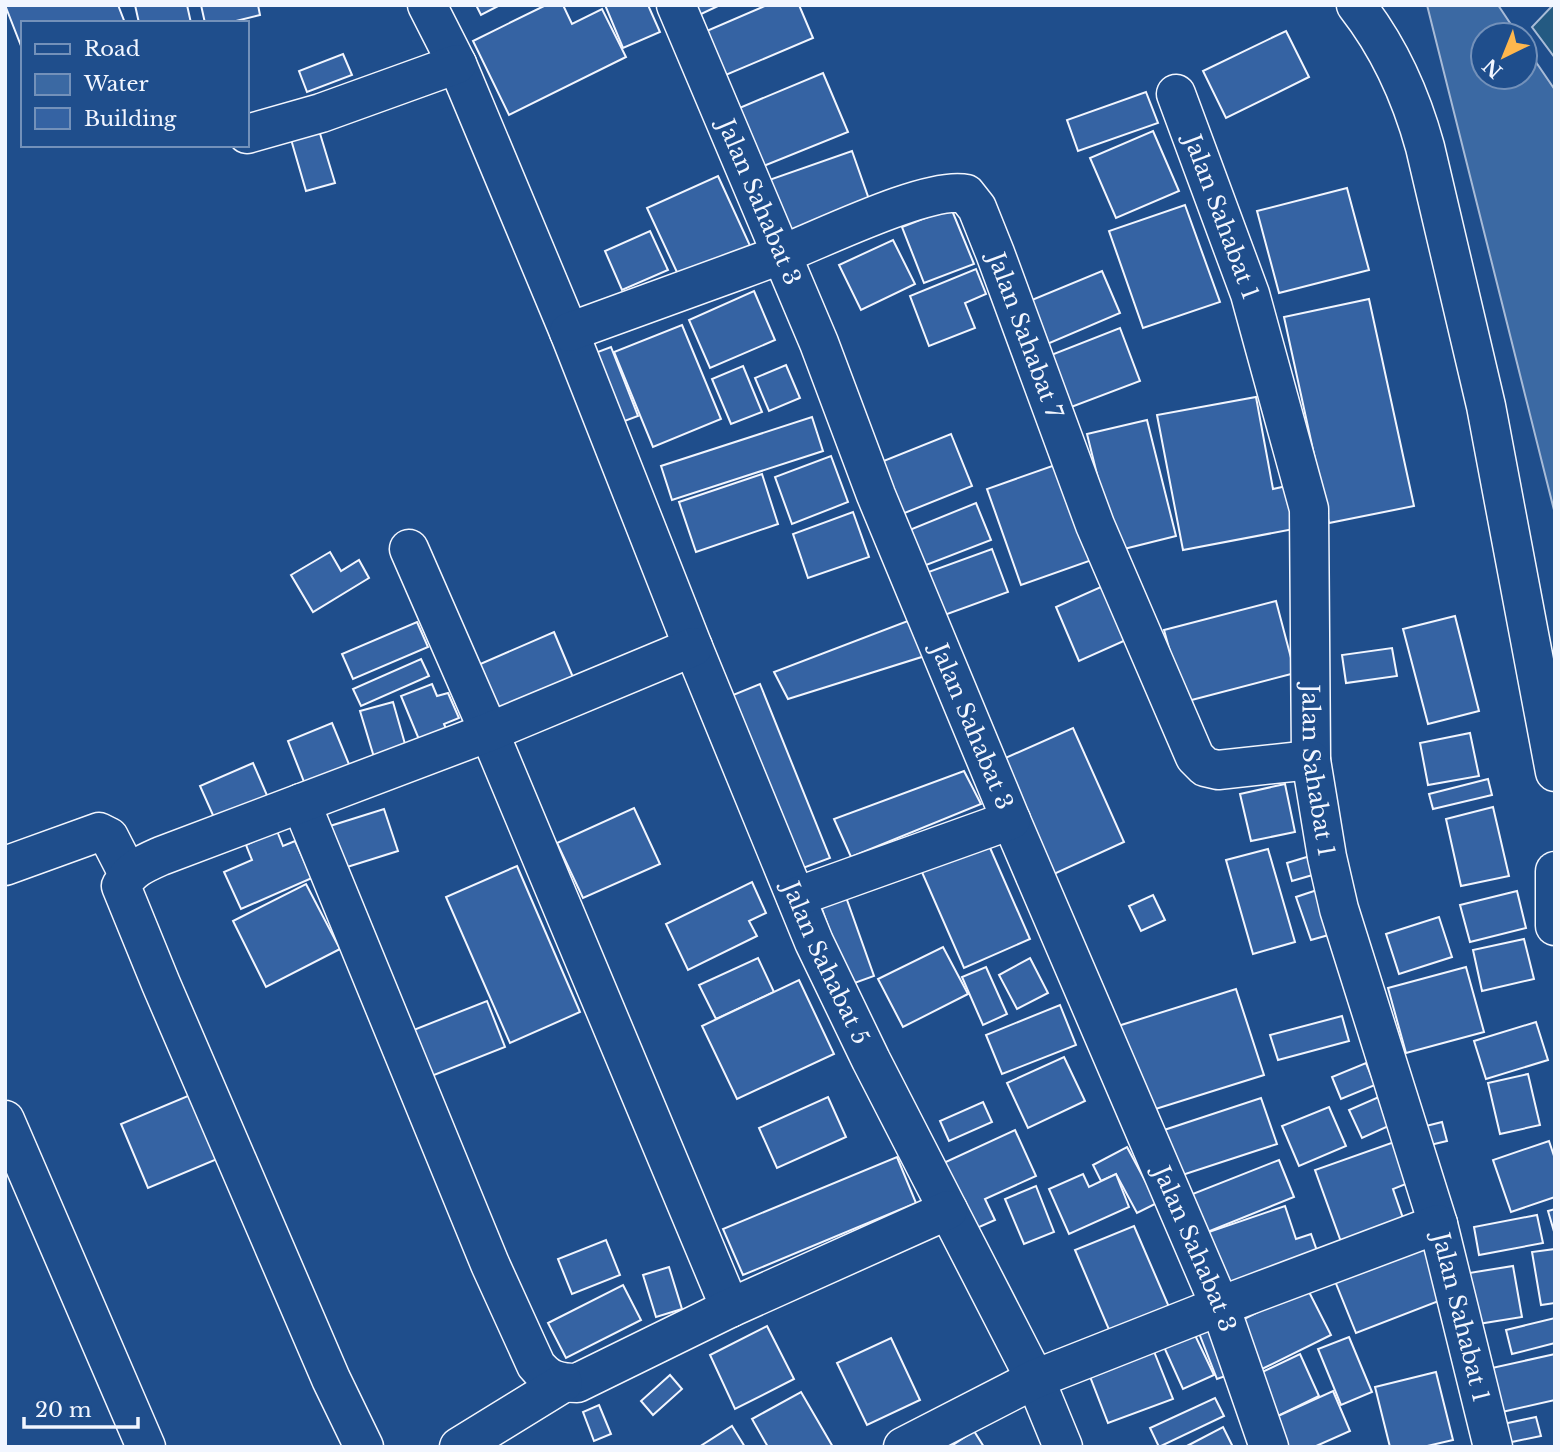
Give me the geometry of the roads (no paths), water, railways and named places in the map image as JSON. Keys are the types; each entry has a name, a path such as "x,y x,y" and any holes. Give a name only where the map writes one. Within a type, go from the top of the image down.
{"street":[{"name":"Jalan Sahabat 5","path":"427,5 457,64 569,332 693,647 814,942 871,1060 1035,1379 1063,1447"},
{"name":"Jalan Sahabat 3","path":"676,5 819,343 876,495 1011,820 1220,1306 1269,1447"},
{"path":"1356,5 1388,54 1418,120 1486,406 1555,772"},
{"path":"248,134 321,113 457,64"},
{"name":"Jalan Sahabat 1","path":"1176,94 1250,294 1308,509 1311,760 1327,857 1339,909 1438,1224 1493,1447"},
{"name":"Jalan Sahabat 7","path":"569,332 932,196 951,192 966,194 977,208 995,253 1095,525 1195,757 1205,767 1218,770 1311,760"},
{"path":"409,549 489,732 730,1308"},
{"path":"364,1447 331,1379 121,886 137,866 160,856 489,732 693,647"},
{"path":"301,803 490,1264 536,1365 544,1376 563,1383 578,1383 730,1308 948,1210"},
{"path":"796,897 1011,820"},
{"path":"5,866 99,832 109,837 128,874"},
{"path":"1555,872 1555,926"},
{"path":"5,1120 146,1447"},
{"path":"903,1447 1035,1379 1438,1224"},
{"path":"459,1447 563,1383"}],"water":[{"path":"1427,5 1498,5 1509,21 1469,21 1469,91 1539,91 1539,67 1555,90 1555,514"}]}
